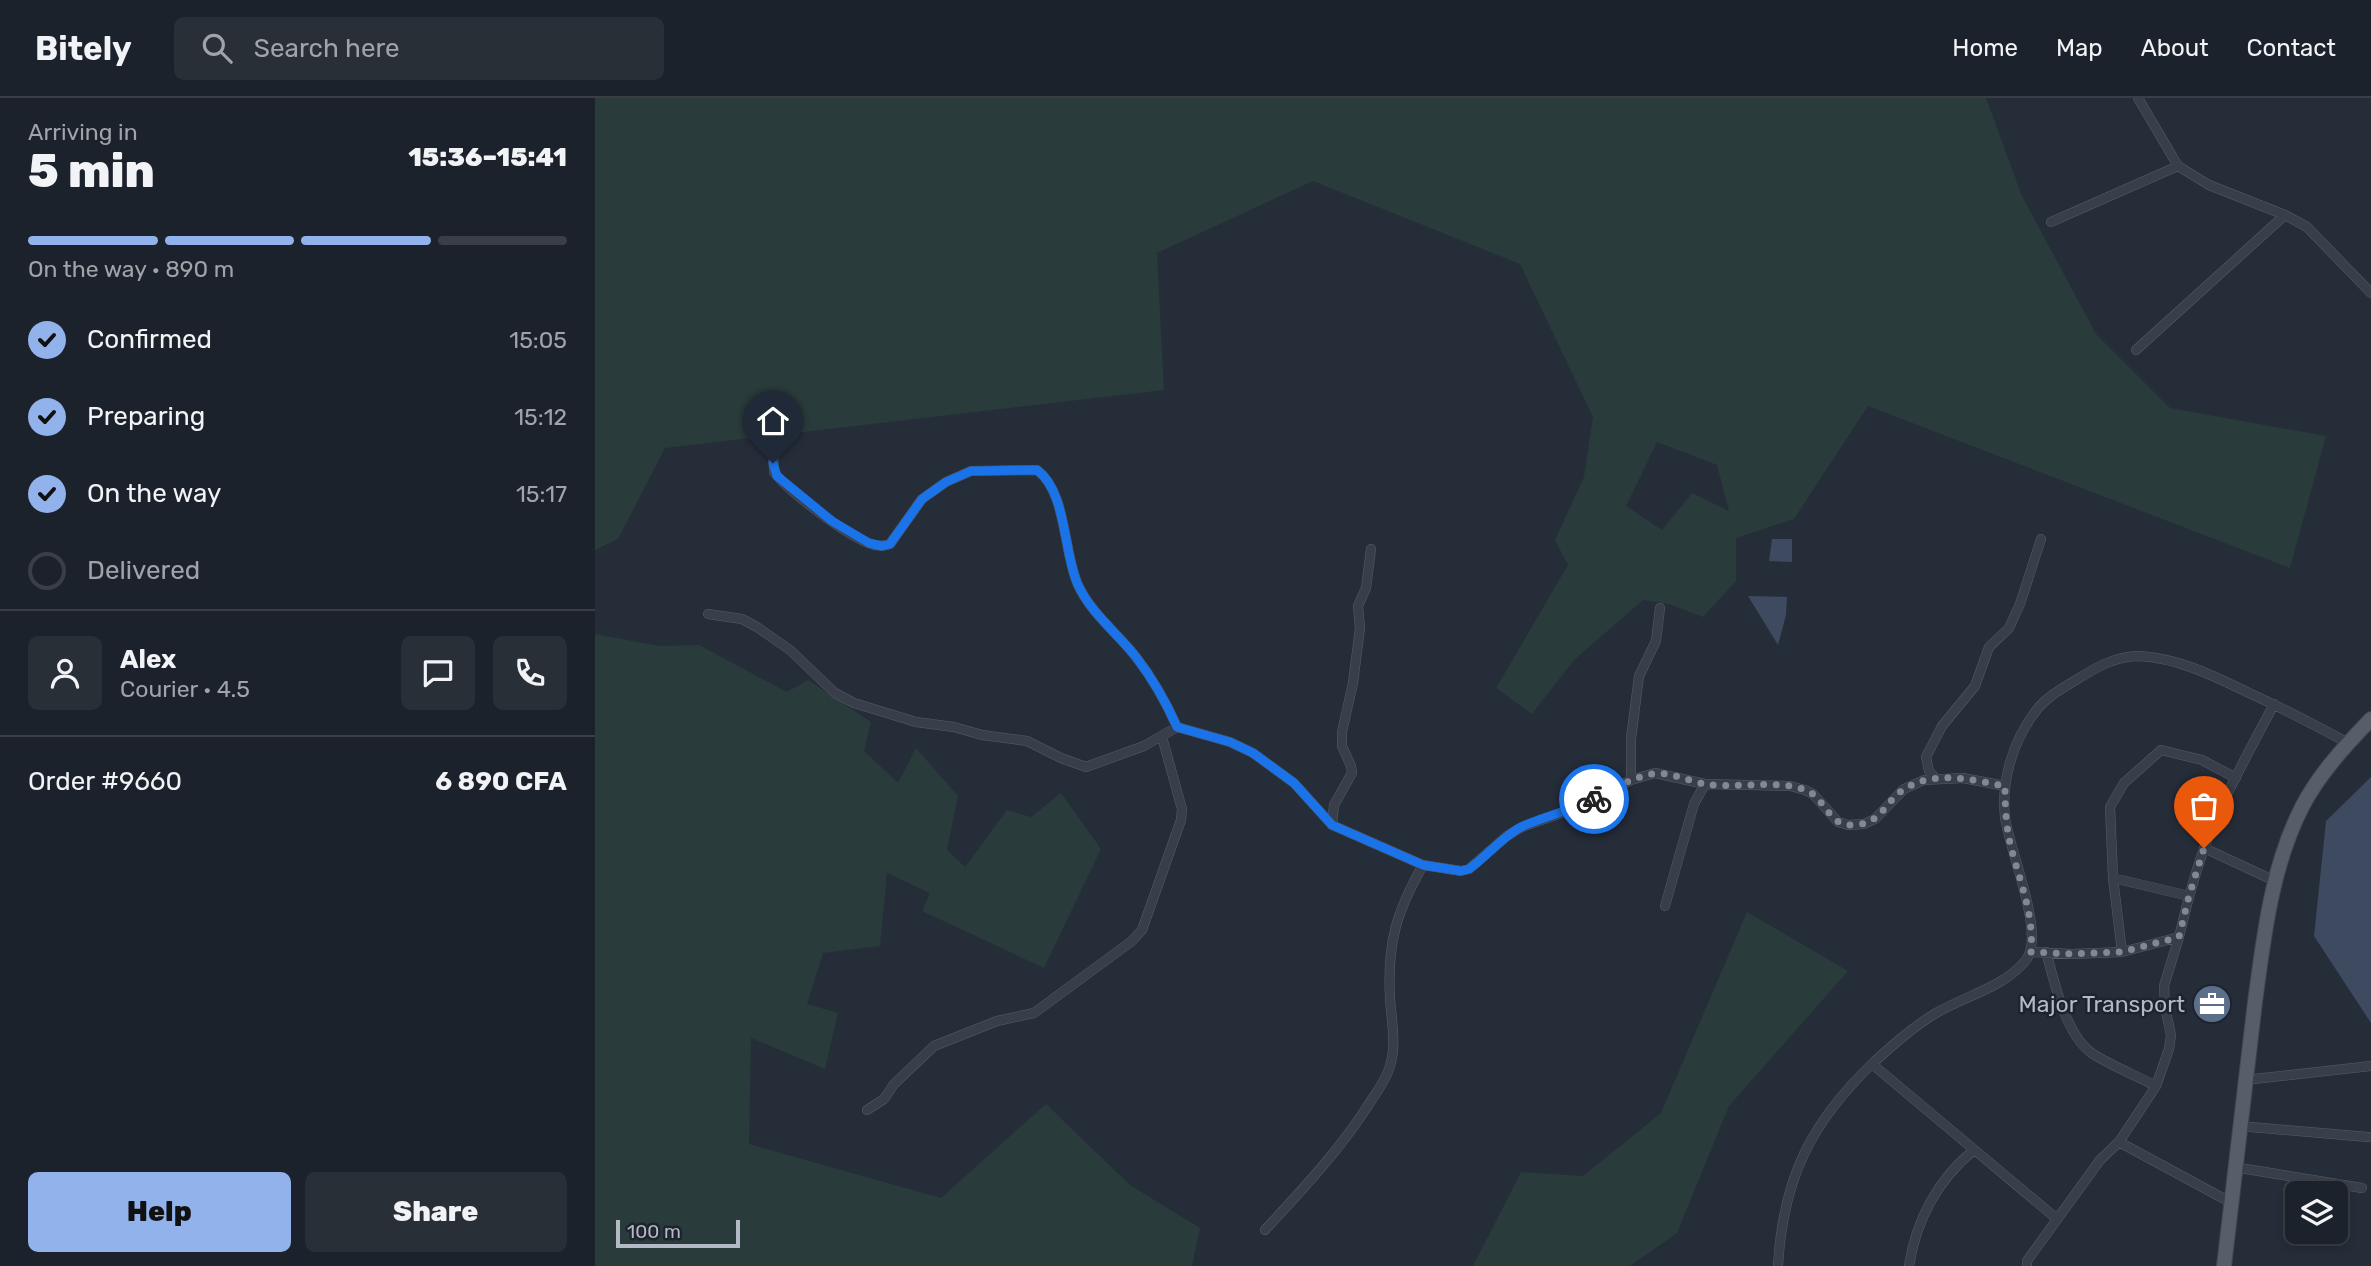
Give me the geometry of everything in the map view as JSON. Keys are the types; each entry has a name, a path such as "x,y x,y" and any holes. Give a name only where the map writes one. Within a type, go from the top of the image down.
{"main road":[{"path":"2224,1266 2264,935 2281,857 2303,805 2348,743 2371,719"}],"street":[{"path":"2138,98 2178,166 2209,185 2285,215 2307,227 2371,293"},
{"path":"2051,222 2178,166"},
{"path":"2136,350 2285,215"},
{"path":"773,449 774,472 794,491 832,521 869,543 882,546 890,544 922,499 946,482 971,471 1037,470 1046,477 1057,502 1079,588 1091,607 1135,656 1164,697 1177,727"},
{"path":"1935,778 1929,771 1926,757 1942,726 1975,686 1989,647 2009,628 2020,604 2041,540"},
{"path":"1332,825 1334,806 1352,773 1342,746 1342,732 1353,683 1360,628 1358,606 1366,588 1371,548"},
{"path":"1631,780 1631,738 1639,676 1656,641 1660,608"},
{"path":"708,614 742,619 757,626 790,650 844,699 916,722 1027,741 1086,767 1162,737 1177,727 1230,742 1253,753 1294,783 1332,825 1423,865 1461,871 1469,869 1507,836 1522,827 1573,809 1631,780 1655,773 1705,784 1790,786 1805,790 1813,794 1838,822 1848,825 1864,824 1875,819 1904,789 1924,780 1963,778 2005,786"},
{"path":"1778,1266 1787,1204 1795,1174 1807,1147 1843,1093 1909,1030 2013,973 2031,952 2033,933 2027,900 2011,849 2005,815 2005,786 2022,732 2042,702 2099,666 2138,656 2203,671 2348,743"},
{"path":"2027,1266 2027,1261 2057,1219 2100,1160 2119,1142 2156,1086 2171,1035 2164,986 2189,896 2204,848 2274,704"},
{"path":"867,1110 884,1099 894,1084 934,1046 989,1024 1034,1013 1132,941 1142,930 1181,820 1182,809 1162,737"},
{"path":"2122,952 2113,878 2110,807 2124,783 2161,750 2203,760 2236,778"},
{"path":"1665,906 1694,804 1705,784"},
{"path":"2204,848 2275,881"},
{"path":"1265,1230 1313,1180 1356,1124 1390,1067 1393,1052 1391,941 1398,915 1423,865"},
{"path":"2113,878 2189,896"},
{"path":"2031,952 2122,952 2179,937"},
{"path":"2046,952 2063,1013 2090,1052 2156,1086"},
{"path":"1872,1064 2057,1219"},
{"path":"2245,1080 2371,1066"},
{"path":"2239,1126 2368,1137"},
{"path":"2119,1142 2231,1202"},
{"path":"1909,1266 1913,1241 1922,1216 1953,1169 1974,1150"},
{"path":"2234,1167 2362,1188"}],"shaded area":[{"path":"595,98 1986,98 2022,196 2096,334 2170,408 2326,436 2290,568 1868,406 1794,519 1736,538 1736,581 1703,617 1669,604 1643,600 1574,660 1532,714 1496,688 1568,565 1555,540 1584,477 1593,417 1520,264 1313,181 1157,253 1164,390 665,448 618,539 595,550","holes":["1657,442 1717,465 1729,511 1692,493 1662,530 1626,506"]},
{"path":"595,634 660,646 699,645 787,692 808,680 871,722 864,751 898,783 916,748 958,796 947,850 965,867 1007,810 1031,817 1061,793 1101,849 1044,968 922,911 930,893 887,873 880,946 823,953 807,1004 838,1013 825,1069 751,1038 749,1144 941,1198 1046,1104 1130,1185 1200,1228 1192,1266 595,1266"},
{"path":"1747,912 1848,971 1729,1106 1677,1233 1630,1266 1473,1266 1521,1172 1583,1176 1661,1113"}],"water":[{"path":"1772,539 1792,539 1792,562 1769,561"},
{"path":"1748,596 1787,597 1786,615 1778,645"},
{"path":"2371,777 2371,1023 2314,936 2326,821"}],"way so far":[{"path":"1594,799 1631,780 1655,773 1720,786 1790,786 1813,794 1838,822 1848,825 1864,824 1875,819 1904,789 1924,780 1963,778 2005,786 2005,815 2011,849 2027,900 2033,933 2031,952 2122,952 2179,937 2204,848"}],"place":[{"name":"Major Transport","path":"2212,1004"}],"route":[{"path":"773,463 777,476 832,521 869,543 882,546 890,544 922,499 946,482 971,471 1037,470 1046,477 1057,502 1079,588 1091,607 1135,656 1164,697 1177,727 1230,742 1253,753 1294,783 1332,825 1423,865 1461,871 1469,869 1507,836 1522,827 1594,799"}]}
